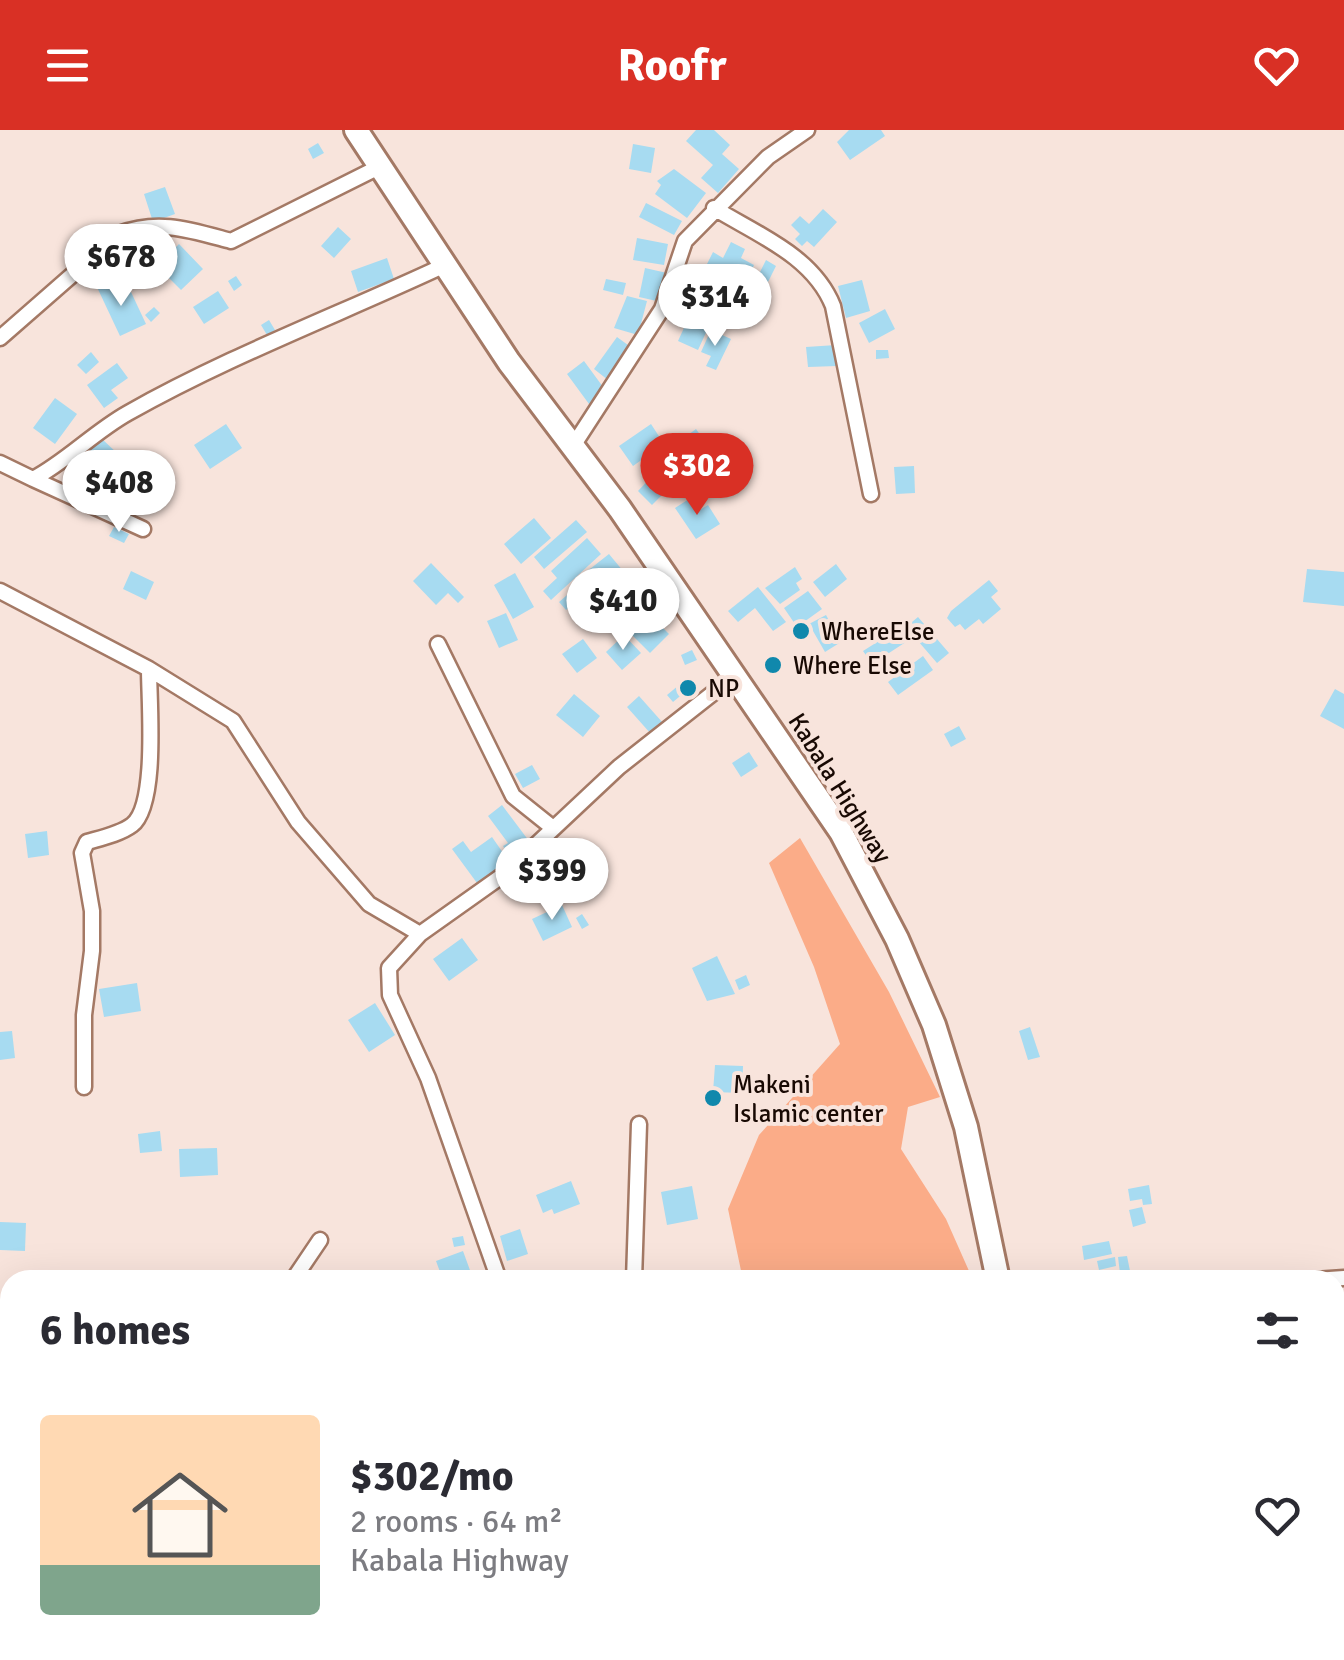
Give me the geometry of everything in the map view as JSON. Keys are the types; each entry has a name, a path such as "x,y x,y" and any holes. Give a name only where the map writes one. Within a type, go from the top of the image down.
{"main road":[{"name":"Kabala Highway","path":"356,130 443,266 736,675 841,832 897,939 934,1025 966,1127 996,1270"}],"street":[{"path":"574,446 662,309 685,241 768,157 807,130"},
{"path":"0,338 119,234 143,225 171,225 230,241 377,168"},
{"path":"714,208 806,265 824,286 840,339 871,494"},
{"path":"33,479 57,466 122,416 175,387 313,320 443,266"},
{"path":"0,463 143,529"},
{"path":"0,590 149,669 233,721 310,836 370,904 420,934"},
{"path":"438,644 513,796 553,828"},
{"path":"84,1086 84,1015 92,924 82,853 87,842 132,824 143,810 148,781 149,669"},
{"path":"495,1270 428,1078 390,995 389,968 420,934 506,874 619,767 736,675"},
{"path":"634,1270 639,1124"},
{"path":"300,1270 320,1240"}],"shaded area":[{"path":"800,838 889,992 940,1097 908,1107 901,1149 946,1219 969,1270 741,1270 728,1209 759,1135 840,1044 814,967 769,863"}],"building":[{"path":"696,130 714,130 730,145 722,154 739,169 718,193 701,178 713,165 686,141"},
{"path":"849,130 881,130 885,136 850,160 837,142"},
{"path":"318,143 324,153 313,159 308,149"},
{"path":"633,144 655,148 651,173 629,169"},
{"path":"674,169 706,193 687,218 655,194 661,185 657,181"},
{"path":"165,187 175,214 153,222 144,194"},
{"path":"646,203 682,221 674,235 639,217"},
{"path":"823,209 837,222 814,247 807,241 802,246 795,239 800,234 791,225 800,216 809,224"},
{"path":"338,227 351,239 334,258 321,246"},
{"path":"159,232 166,245 142,259 135,246"},
{"path":"637,238 668,244 664,265 633,260"},
{"path":"731,242 745,249 741,258 754,265 748,278 766,287 762,293 705,268 713,252 723,258"},
{"path":"179,244 203,269 181,290 157,266"},
{"path":"387,258 394,279 358,292 351,271"},
{"path":"766,260 776,266 768,282 758,276"},
{"path":"645,268 667,273 661,302 639,297"},
{"path":"708,273 736,287 718,324 689,310"},
{"path":"236,276 242,285 234,291 228,281"},
{"path":"109,279 119,298 131,292 146,324 120,336 96,285"},
{"path":"606,279 626,283 623,295 603,290"},
{"path":"862,280 870,311 846,318 838,286"},
{"path":"218,291 229,308 204,324 193,307"},
{"path":"627,296 647,301 638,335 614,328"},
{"path":"154,307 160,313 151,322 145,315"},
{"path":"885,309 895,329 869,343 859,323"},
{"path":"689,317 709,326 698,350 678,341"},
{"path":"269,320 275,330 267,335 261,325"},
{"path":"711,330 731,339 716,370 706,366 711,356 701,352"},
{"path":"617,337 632,348 608,380 594,369"},
{"path":"836,345 837,366 808,367 806,347"},
{"path":"876,350 888,350 889,358 876,359"},
{"path":"91,352 99,362 86,374 77,365"},
{"path":"584,361 606,391 589,404 567,374"},
{"path":"117,363 128,378 111,390 118,398 104,408 87,385"},
{"path":"55,398 77,414 55,444 33,428"},
{"path":"226,424 242,448 210,469 194,445"},
{"path":"651,424 664,444 633,466 619,446"},
{"path":"696,429 711,450 685,468 670,448"},
{"path":"101,438 118,454 97,476 80,459"},
{"path":"914,466 915,493 896,494 894,467"},
{"path":"154,467 172,485 152,506 133,488"},
{"path":"657,471 671,486 652,505 638,491"},
{"path":"95,483 105,487 99,500 90,497"},
{"path":"692,497 700,510 708,505 720,524 696,539 675,508"},
{"path":"534,518 551,538 521,564 504,544"},
{"path":"576,520 587,532 544,569 534,557"},
{"path":"114,527 129,534 124,543 109,536"},
{"path":"587,538 601,554 551,600 543,591 557,578 551,571"},
{"path":"609,554 628,577 599,600 581,576"},
{"path":"431,563 464,597 458,603 448,593 436,605 413,581"},
{"path":"836,564 847,579 825,597 813,582"},
{"path":"795,567 802,579 796,583 800,590 780,604 765,588"},
{"path":"1307,569 1344,572 1344,606 1303,602"},
{"path":"131,571 154,582 146,600 123,589"},
{"path":"515,573 534,607 513,619 494,585"},
{"path":"989,580 998,591 991,597 1001,609 983,624 979,619 965,630 960,624 955,627 947,618 951,611"},
{"path":"581,583 588,592 566,610 559,602"},
{"path":"626,585 646,605 627,623 607,603"},
{"path":"758,587 786,622 773,631 755,608 738,622 728,611"},
{"path":"808,591 822,609 797,627 784,608"},
{"path":"608,611 616,621 605,631 596,621"},
{"path":"647,612 669,634 650,653 628,631"},
{"path":"506,613 518,640 499,648 487,621"},
{"path":"826,615 841,642 825,652 809,624"},
{"path":"918,617 949,653 937,663 906,627"},
{"path":"901,627 909,640 872,664 863,651"},
{"path":"624,635 641,653 622,670 606,652"},
{"path":"583,639 597,658 577,673 562,654"},
{"path":"692,650 697,660 685,665 681,655"},
{"path":"923,656 933,670 898,695 888,682"},
{"path":"679,685 685,692 673,702 667,695"},
{"path":"1335,689 1344,694 1344,729 1320,716"},
{"path":"574,694 600,716 583,737 556,715"},
{"path":"639,696 663,723 651,734 627,707"},
{"path":"959,726 966,739 951,747 944,734"},
{"path":"749,752 758,766 741,777 732,763"},
{"path":"532,765 540,779 523,788 515,774"},
{"path":"502,805 529,841 509,855 503,846 508,843 488,816"},
{"path":"47,831 49,855 28,858 25,834"},
{"path":"492,837 508,860 477,883 452,849 463,841 471,852"},
{"path":"562,905 572,927 543,941 532,919"},
{"path":"582,914 589,925 582,929 576,918"},
{"path":"462,938 478,960 449,981 433,959"},
{"path":"717,956 735,994 707,1001 692,968"},
{"path":"746,975 750,985 739,990 735,980"},
{"path":"137,983 141,1011 104,1017 99,989"},
{"path":"375,1003 395,1035 369,1052 348,1020"},
{"path":"1030,1027 1040,1057 1028,1060 1019,1031"},
{"path":"12,1031 15,1058 0,1060 0,1032"},
{"path":"715,1065 743,1066 742,1093 713,1092"},
{"path":"160,1131 162,1151 140,1153 138,1134"},
{"path":"217,1148 218,1175 180,1177 179,1149"},
{"path":"571,1181 580,1204 554,1214 552,1209 543,1213 536,1195"},
{"path":"1149,1185 1152,1204 1143,1205 1142,1199 1130,1201 1128,1189"},
{"path":"692,1186 698,1219 667,1225 661,1192"},
{"path":"1142,1207 1146,1223 1133,1227 1129,1210"},
{"path":"0,1222 26,1223 25,1251 0,1250"},
{"path":"520,1229 528,1254 507,1261 500,1236"},
{"path":"463,1236 465,1245 454,1247 452,1238"},
{"path":"1109,1241 1112,1254 1084,1260 1082,1246"},
{"path":"463,1251 470,1270 439,1270 436,1261"},
{"path":"1127,1256 1130,1270 1120,1270 1118,1257"},
{"path":"1115,1257 1116,1266 1099,1270 1097,1261"}],"place":[{"name":"WhereElse","path":"801,631"},
{"name":"Where Else","path":"773,665"},
{"name":"NP","path":"688,688"},
{"name":"Makeni Islamic center","path":"713,1098"}]}
